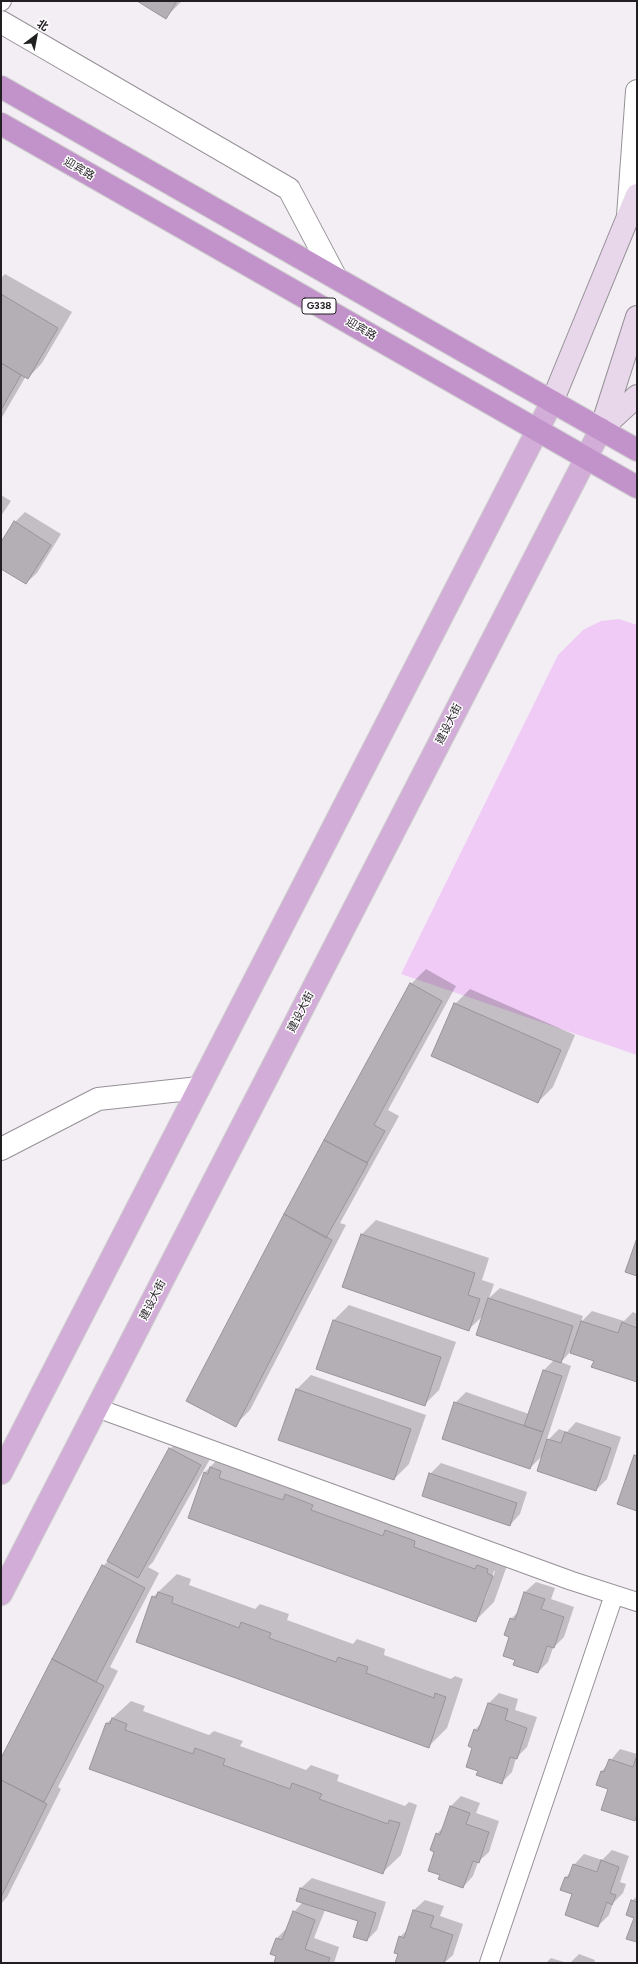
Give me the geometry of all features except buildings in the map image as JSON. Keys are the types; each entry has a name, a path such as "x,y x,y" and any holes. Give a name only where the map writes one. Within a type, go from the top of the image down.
{"highway":[{"path":"1,87 637,450"},
{"name":"迎宾路","path":"1,124 637,487"}],"main road":[{"path":"1,1473 552,402 637,196"},
{"path":"601,429 637,317"},
{"path":"601,429 637,396"},
{"name":"建设大街","path":"1,1594 601,429"}],"street":[{"path":"1,22 289,189 336,278"},
{"path":"628,218 637,92"},
{"path":"1,1149 98,1099 199,1088"}],"lane":[{"path":"97,1408 637,1602"},
{"path":"489,1963 614,1595"}],"shaded area":[{"path":"619,619 637,625 637,1055 401,974 558,655 583,630 601,621"}]}
